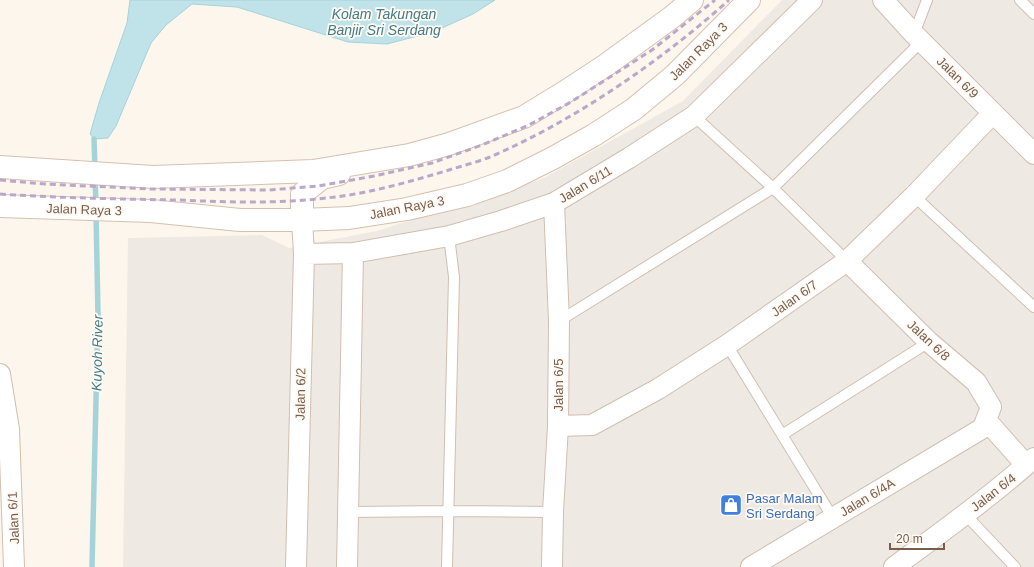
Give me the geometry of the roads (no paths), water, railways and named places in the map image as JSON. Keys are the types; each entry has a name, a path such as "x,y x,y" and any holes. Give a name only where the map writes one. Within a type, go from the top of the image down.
{"street":[{"path":"302,220 302,194 322,178 450,144 524,117 606,65 672,17 692,0"},
{"name":"Jalan Raya 3","path":"0,206 151,211 240,220 302,220 349,218 408,209 467,194 507,181 553,158 594,135 634,109 675,75 749,0"},
{"name":"Jalan 6/11","path":"304,254 354,253 449,236 501,221 554,203 629,158 694,116 812,0"},
{"name":"Jalan 6/9","path":"883,0 918,38 1034,154"},
{"name":"Jalan 6/7","path":"558,426 578,427 592,425 658,389 727,345 847,261 914,196 993,113"},
{"path":"0,167 153,177 313,171 409,156"},
{"name":"Jalan 6/5","path":"552,567 553,512 558,426 559,321 554,203"},
{"name":"Jalan 6/2","path":"296,567 304,254 302,220"},
{"path":"347,567 354,253"},
{"name":"Jalan 6/8","path":"847,261 929,342 976,382 991,407 984,424"},
{"name":"Jalan 6/1","path":"0,374 9,429 14,567"},
{"path":"984,424 1030,462"},
{"name":"Jalan 6/4A","path":"751,567 984,424"},
{"name":"Jalan 6/4","path":"894,567 965,514 1030,462"}],"lane":[{"path":"559,321 773,188 918,38 927,0"},
{"path":"1020,0 1034,14"},
{"path":"694,116 773,188 847,261"},
{"path":"914,196 1034,307"},
{"path":"447,567 454,277 449,236"},
{"path":"782,435 929,342"},
{"path":"727,345 833,518"},
{"path":"349,512 553,512"},
{"path":"965,514 1015,567"}],"water":[{"name":"Kolam Takungan Banjir Sri Serdang","path":"130,0 495,0 473,14 433,32 387,44 348,42 237,7 192,4 166,25 151,43 116,126 108,138 94,139 90,134 99,103 127,23"}],"waterway":[{"name":"Kuyoh River","path":"94,139 95,169"},
{"name":"Kuyoh River","path":"95,177 96,205"},
{"name":"Kuyoh River","path":"92,567 98,316 96,213"}],"railway":[{"path":"0,180 45,184 151,189 269,190 318,186 374,176 432,163 482,145 529,125 571,102 652,50 715,0"},
{"path":"0,194 88,198 270,202 341,196 372,191 403,183 490,157 553,126 585,108 646,67 703,23 729,0"}],"place":[{"name":"Pasar Malam Sri Serdang","path":"731,505"}]}
